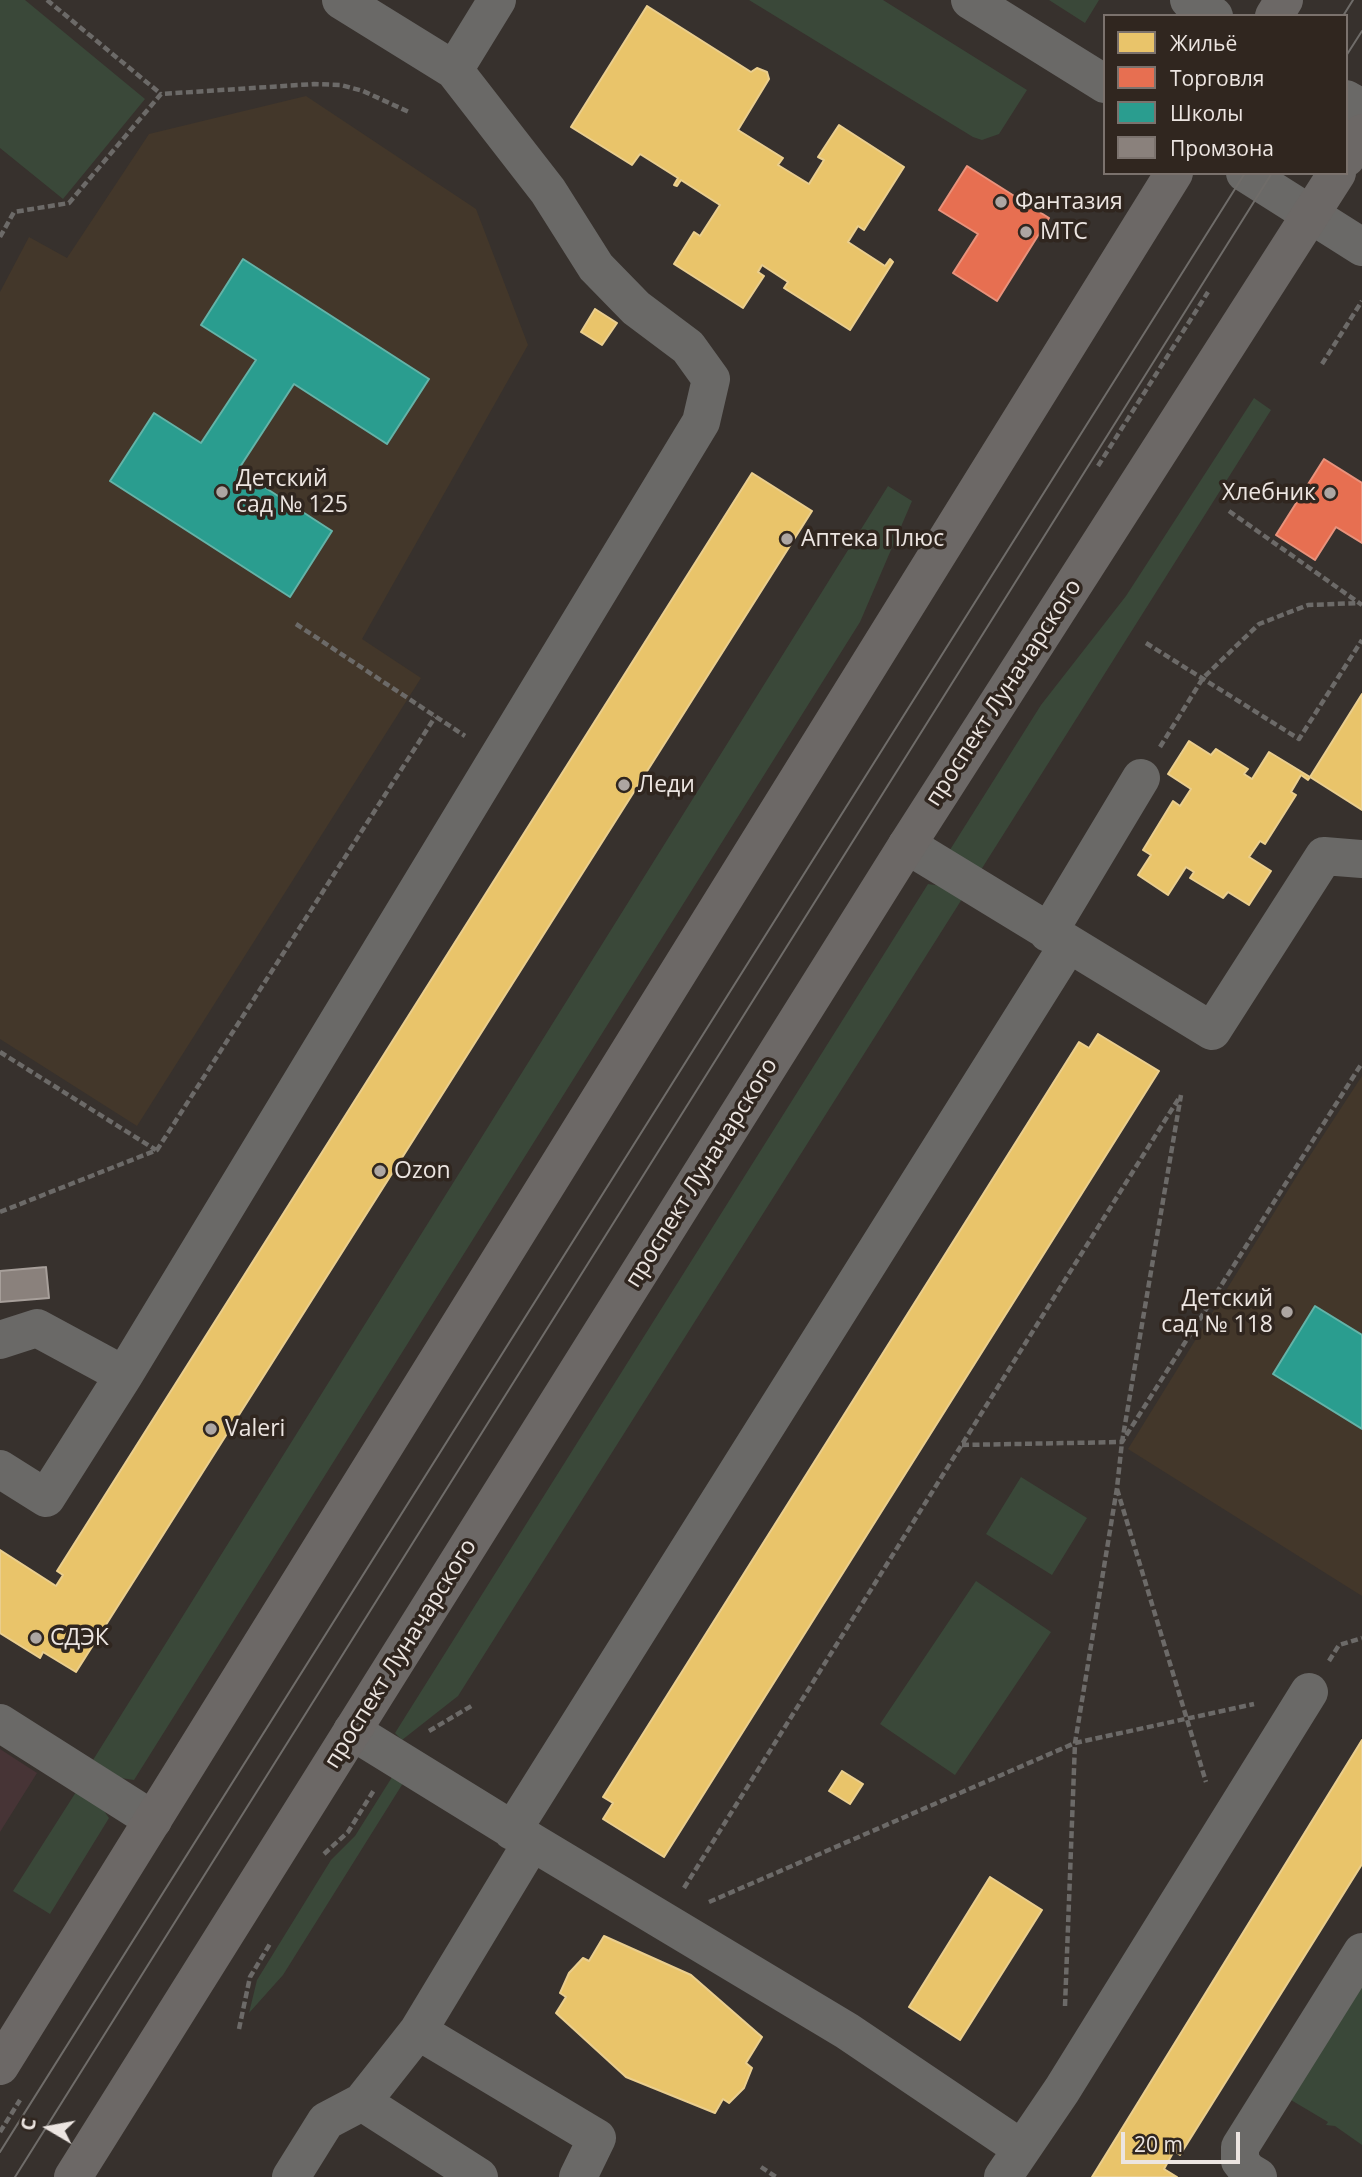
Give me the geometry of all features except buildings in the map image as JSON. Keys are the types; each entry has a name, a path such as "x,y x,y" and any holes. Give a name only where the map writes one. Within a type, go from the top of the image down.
{"main road":[{"path":"1348,155 1362,133"},
{"path":"0,2066 1173,175"},
{"name":"проспект Луначарского","path":"72,2177 907,845 1336,175"}],"street":[{"path":"0,1469 46,1498 124,1375 701,422 711,379 688,347 636,308 596,267 548,191 454,70 341,0"},
{"path":"454,70 497,0"},
{"path":"970,0 1103,83"},
{"path":"1189,0 1211,14"},
{"path":"1248,175 1362,247"},
{"path":"291,2177 326,2121 362,2102 418,2031 522,1837 1058,939 1141,778"},
{"path":"907,845 1212,1031 1324,856 1362,859"},
{"path":"0,1340 37,1328 124,1375"},
{"path":"352,1731 522,1837 847,2031 1012,2163 1062,2090 1309,1692"},
{"path":"0,1723 153,1820"},
{"path":"1258,2177 1248,2171 1240,2161 1240,2147 1362,1952"},
{"path":"418,2031 597,2137 578,2177"},
{"path":"362,2102 479,2177"}],"path":[{"path":"47,0 161,94 314,84 341,85 363,91 409,112"},
{"path":"0,237 14,212 69,203 161,94"},
{"path":"1097,468 1208,292"},
{"path":"1322,364 1362,301"},
{"path":"1229,511 1360,604"},
{"path":"1141,778 1203,678 1259,624 1308,605 1360,604"},
{"path":"296,624 498,758"},
{"path":"1146,642 1299,739 1362,640"},
{"path":"0,1212 157,1150 435,716"},
{"path":"0,1052 157,1150"},
{"path":"1122,1442 1362,1063"},
{"path":"663,1922 1181,1095 1074,1743 1065,2007"},
{"path":"962,1445 1122,1442"},
{"path":"1117,1488 1222,1833"},
{"path":"663,1922 1074,1743 1309,1692"},
{"path":"323,1855 348,1832 405,1744 473,1706"},
{"path":"239,2029 250,1977 276,1933"},
{"path":"761,2167 776,2177"}],"shaded area":[{"name":"Детский сад № 125","path":"306,96 476,209 528,345 362,639 421,678 137,1126 0,1039 0,292 29,237 67,258 149,134"},
{"name":"Детский сад № 118","path":"1362,1076 1362,1596 1128,1449 1298,1174"},
{"path":"0,1749 37,1773 0,1832"}],"green space":[{"path":"0,0 25,0 145,99 63,199 0,148"},
{"path":"749,0 883,0 1027,90 999,134 982,140"},
{"path":"1049,0 1099,0 1085,23"},
{"path":"1254,398 1271,410 979,873 948,853 1041,705 1126,596"},
{"path":"888,486 912,501 860,622 134,1780 121,1778 93,1760"},
{"path":"928,884 941,886 962,899 458,1696 402,1740 395,1733"},
{"path":"1021,1477 1087,1518 1052,1575 986,1534"},
{"path":"976,1581 1051,1632 955,1775 880,1724"},
{"path":"394,1774 405,1780 283,1975 249,2013 257,1980 331,1860 355,1836"},
{"path":"76,1792 102,1808 109,1818 50,1914 13,1891"},
{"path":"1362,1981 1362,2145 1335,2126 1326,2125 1328,2122 1291,2100"}],"tram line":[{"path":"1344,14 1353,0"},
{"path":"1348,53 1362,31"},
{"path":"0,2152 1244,175"},
{"path":"15,2177 1271,175"}],"place":[{"name":"Фантазия","path":"1001,202"},
{"name":"МТС","path":"1026,232"},
{"name":"Детский сад № 125","path":"222,492"},
{"name":"Хлебник","path":"1330,493"},
{"name":"Аптека Плюс","path":"787,539"},
{"name":"Леди","path":"624,785"},
{"name":"Ozon","path":"380,1171"},
{"name":"Детский сад № 118","path":"1287,1312"},
{"name":"Valeri","path":"211,1429"},
{"name":"СДЭК","path":"36,1638"}]}
